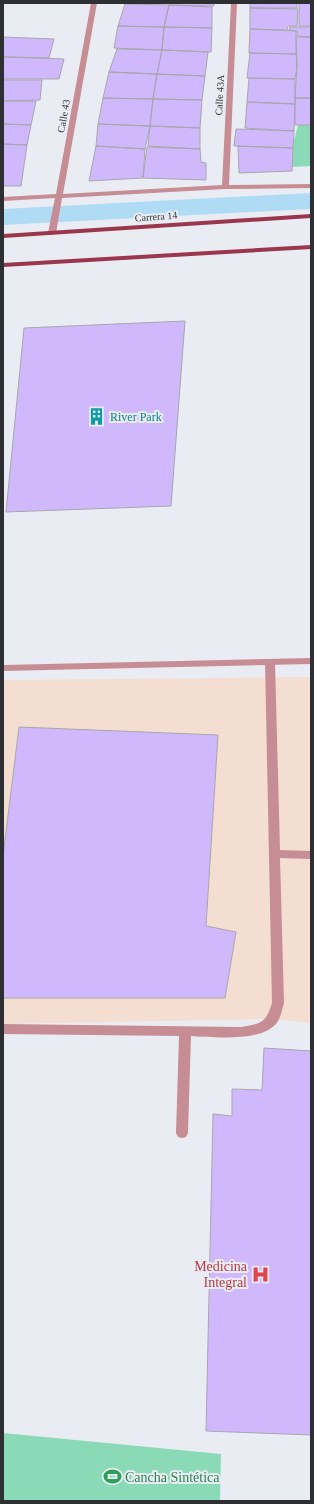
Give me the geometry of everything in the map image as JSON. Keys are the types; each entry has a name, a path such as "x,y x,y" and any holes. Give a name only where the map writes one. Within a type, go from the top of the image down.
{"main road":[{"name":"Carrera 14","path":"3,236 311,216"},
{"path":"3,265 311,247"}],"street":[{"name":"Calle 43","path":"52,233 94,3"},
{"name":"Calle 43A","path":"225,187 234,3"},
{"path":"3,199 225,187 311,186"},
{"path":"3,668 311,661"},
{"path":"3,1029 241,1032 259,1029 272,1019 278,1003 270,662"},
{"path":"274,854 311,855"},
{"path":"182,1133 185,1032"}],"shaded area":[{"path":"311,677 311,1023 272,1019 3,1024 3,680"}],"green space":[{"path":"298,125 311,125 311,166 292,167 293,144"},
{"name":"Cancha Sintética","path":"3,1433 221,1454 220,1501 3,1501"}],"building":[{"path":"169,3 214,3 214,6 169,5"},
{"path":"250,3 297,3 297,8 250,8"},
{"path":"299,3 311,3 311,26 299,26"},
{"path":"125,4 169,5 164,27 118,26"},
{"path":"169,5 212,7 212,28 164,27"},
{"path":"250,8 298,9 297,26 288,26 287,30 250,29"},
{"path":"118,26 164,27 162,50 114,48"},
{"path":"164,27 212,28 211,52 162,50"},
{"path":"290,27 311,27 311,37 297,36 297,31 289,30"},
{"path":"250,29 296,31 296,54 249,53"},
{"path":"3,37 54,39 49,58 3,57"},
{"path":"296,37 311,37 311,98 295,98 297,66"},
{"path":"117,49 162,50 157,74 109,72"},
{"path":"162,50 208,52 205,76 157,74"},
{"path":"250,53 296,54 297,66 295,79 247,78"},
{"path":"3,57 64,59 59,79 3,79"},
{"path":"109,72 157,74 153,99 103,98"},
{"path":"157,74 205,76 202,100 153,99"},
{"path":"249,78 295,79 295,104 247,102"},
{"path":"3,80 42,80 40,100 3,101"},
{"path":"103,98 153,99 150,126 98,124"},
{"path":"295,98 311,98 311,125 295,125"},
{"path":"153,99 202,100 200,128 150,126"},
{"path":"3,101 36,101 31,125 3,124"},
{"path":"247,102 295,104 294,131 245,128"},
{"path":"3,124 31,125 27,145 3,144"},
{"path":"98,124 150,126 145,149 96,146"},
{"path":"150,126 200,128 200,149 148,146"},
{"path":"236,129 294,131 293,148 234,146"},
{"path":"3,144 27,145 21,186 3,186"},
{"path":"96,146 145,149 143,178 89,181"},
{"path":"238,146 293,148 292,171 239,173"},
{"path":"147,147 200,149 201,162 206,163 206,180 143,178"},
{"name":"River Park","path":"185,321 171,506 6,512 24,328"},
{"path":"19,727 218,735 206,926 236,932 225,998 3,998 3,856"},
{"name":"Medicina Integral","path":"264,1048 311,1051 311,1435 206,1431 213,1114 232,1116 232,1089 262,1090"}],"waterway":[{"path":"3,217 311,201"}],"place":[{"name":"River Park","path":"97,417"},
{"name":"Medicina Integral","path":"260,1274"},
{"name":"Cancha Sintética","path":"112,1477"}]}
